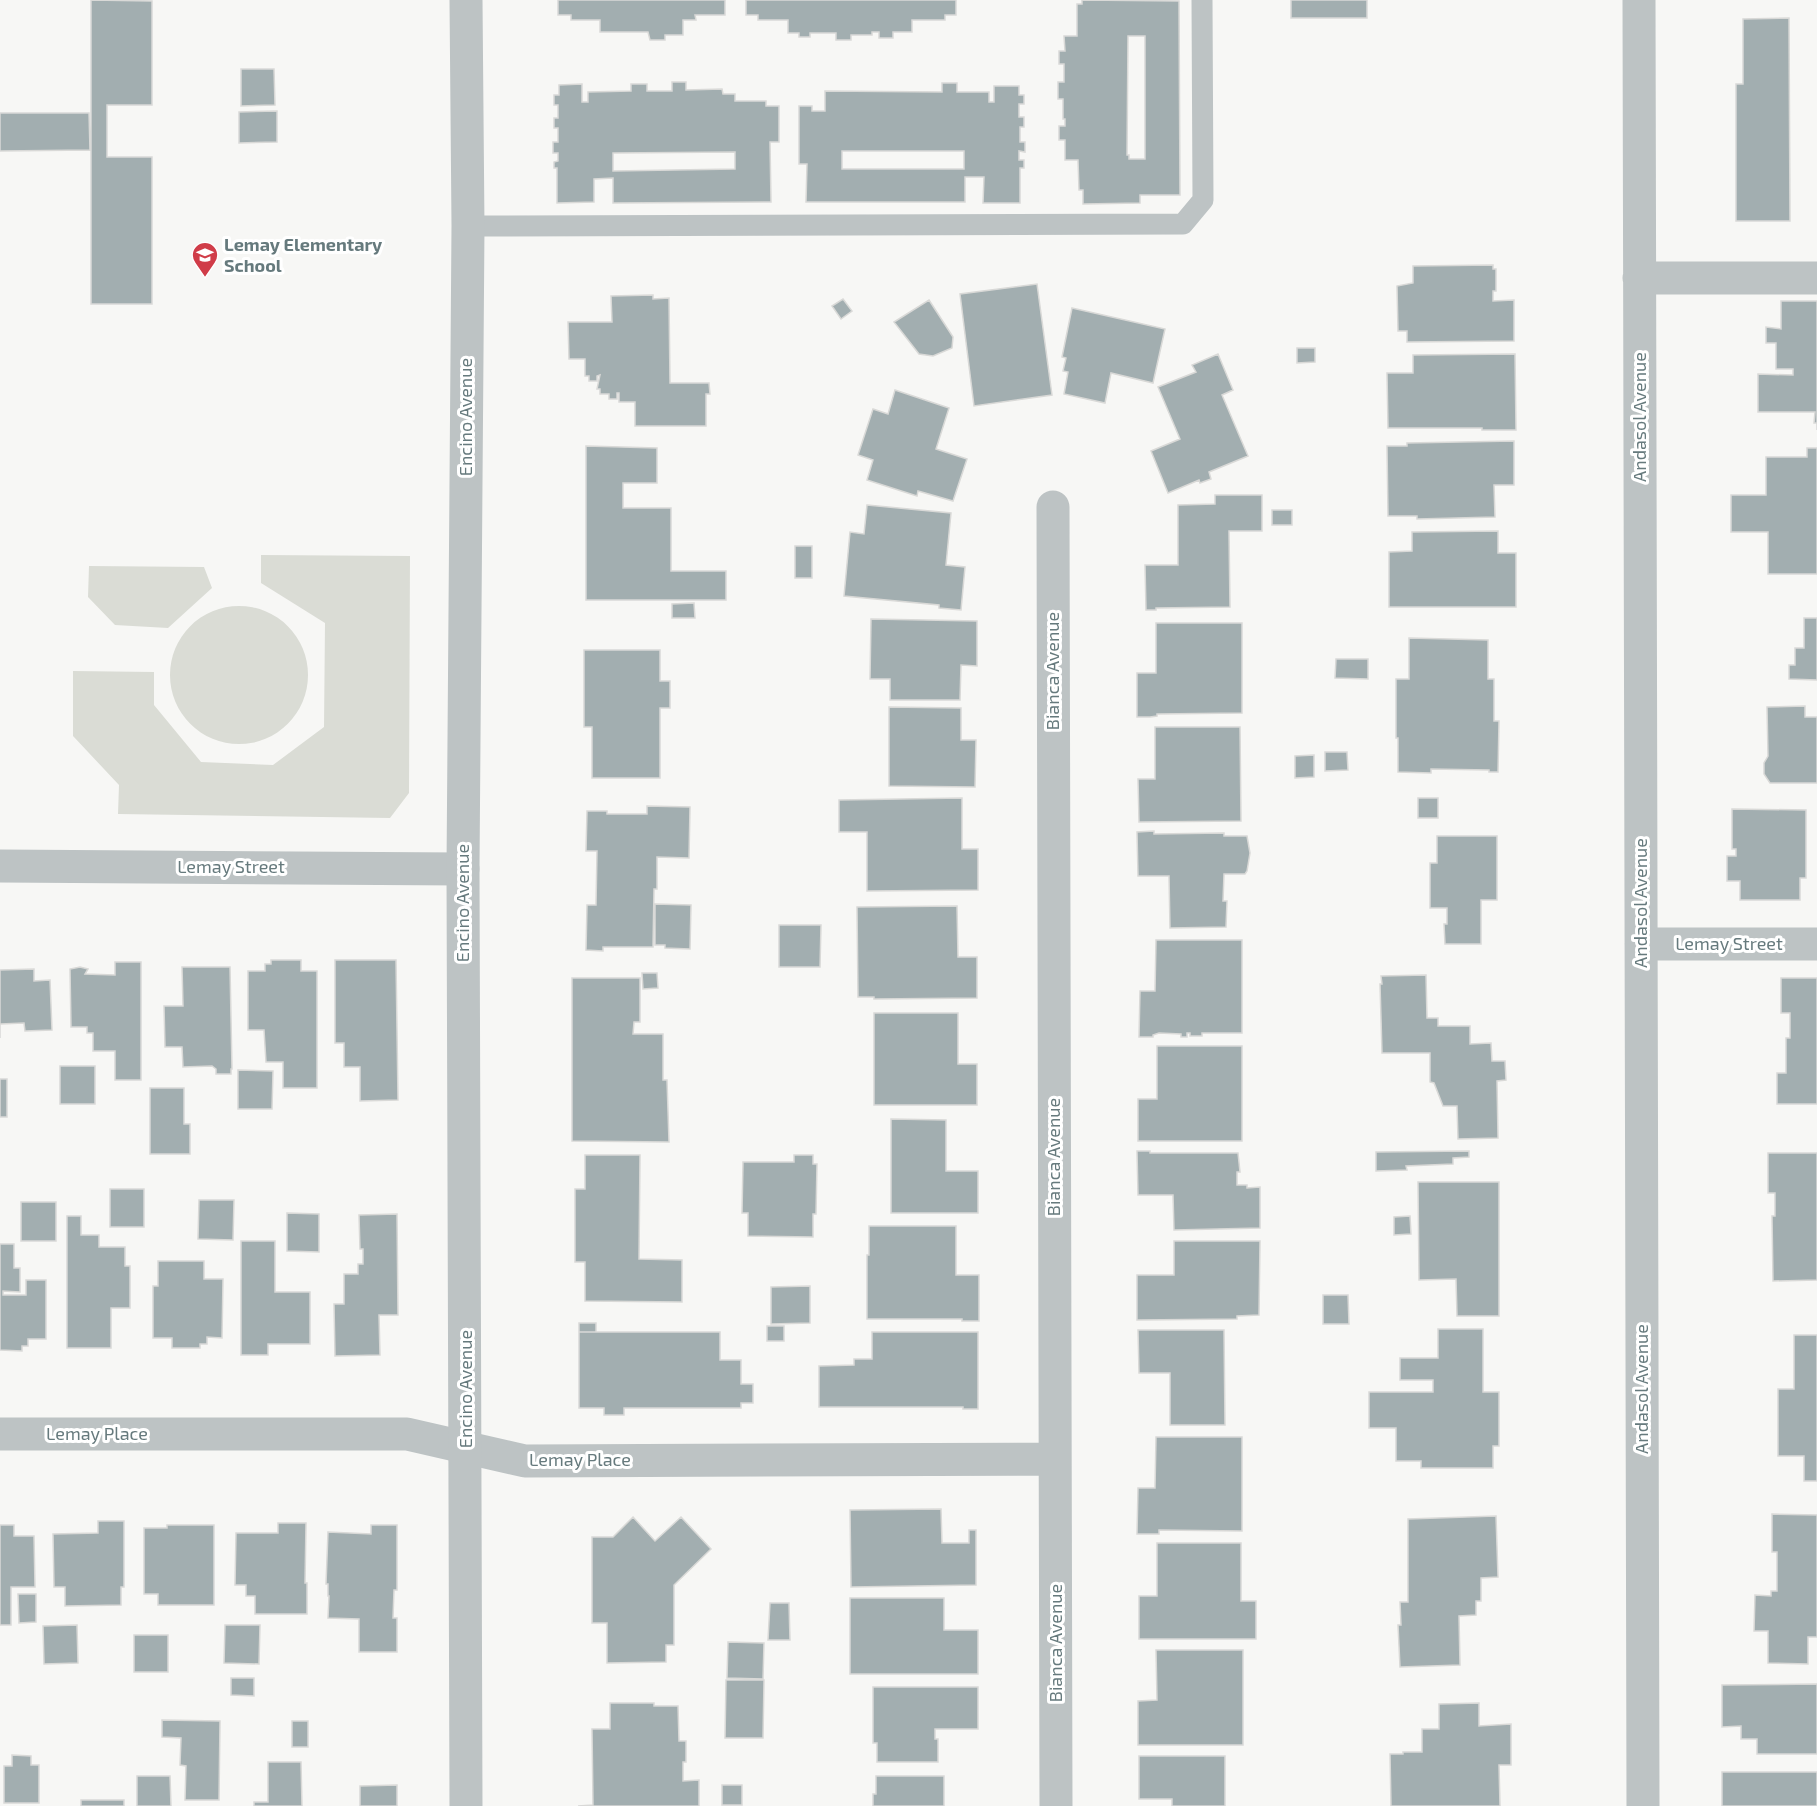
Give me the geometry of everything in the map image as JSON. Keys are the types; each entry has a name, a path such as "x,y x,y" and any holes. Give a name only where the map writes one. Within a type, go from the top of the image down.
{"street":[{"name":"Encino Avenue","path":"466,0 468,226 463,869 466,1806"},
{"name":"Andasol Avenue","path":"1639,0 1643,1806"},
{"path":"1639,278 1817,278"},
{"name":"Bianca Avenue","path":"1053,507 1056,1806"},
{"name":"Lemay Street","path":"0,866 463,869"},
{"name":"Lemay Street","path":"1641,944 1817,944"},
{"name":"Lemay Place","path":"0,1434 407,1434 525,1461 1055,1459"}],"lane":[{"path":"468,226 1183,224 1203,200 1202,0"}],"shaded area":[{"path":"261,555 410,556 409,793 390,818 118,814 119,785 73,736 73,671 154,672 154,705 201,762 273,765 324,727 325,623 261,583"},
{"path":"89,566 204,567 212,588 168,628 115,625 88,597"},
{"path":"239,606 265,612 277,618 287,627 296,637 302,649 308,675 302,701 296,713 287,723 277,732 265,738 239,744 213,738 201,732 191,723 182,713 176,701 170,675 176,649 182,637 191,627 201,618 213,612"}],"building":[{"path":"91,0 152,1 152,105 107,105 107,157 152,157 152,304 91,304"},
{"path":"558,0 725,0 725,15 695,15 696,20 683,20 683,35 665,35 665,40 650,40 648,32 600,32 600,20 571,20 571,15 558,15"},
{"path":"746,0 956,0 956,15 945,15 945,20 912,20 912,32 893,32 893,38 879,38 879,32 872,32 872,35 851,35 851,40 836,40 836,33 810,33 810,37 799,37 799,33 788,33 788,20 758,20 758,15 746,15"},
{"path":"1082,0 1179,1 1180,195 1140,195 1140,203 1083,204 1083,190 1079,190 1078,160 1065,160 1065,140 1059,140 1059,126 1065,126 1065,119 1063,119 1063,99 1058,99 1058,82 1064,82 1064,64 1059,64 1059,51 1065,51 1064,36 1077,36 1077,4 1082,4","holes":["1128,36 1145,36 1145,159 1129,159 1127,155"]},
{"path":"1291,0 1367,0 1367,18 1291,18"},
{"path":"1789,18 1790,221 1736,221 1736,84 1743,84 1743,19"},
{"path":"241,69 274,69 275,105 241,106"},
{"path":"672,82 686,82 686,90 722,89 723,94 735,94 735,101 766,101 766,106 779,106 779,142 770,142 771,202 613,203 613,178 594,179 594,202 557,203 557,168 554,168 554,162 558,161 558,153 553,153 553,142 558,142 558,128 554,128 554,118 558,118 558,105 554,105 554,95 559,95 559,85 582,84 582,102 588,102 588,92 631,91 631,84 647,84 647,91 672,91","holes":["735,152 735,169 613,171 613,153"]},
{"path":"942,83 957,83 957,92 989,92 989,102 994,102 994,86 1019,86 1019,95 1024,95 1024,104 1019,104 1019,117 1024,117 1024,127 1020,127 1020,142 1025,142 1025,152 1019,151 1019,160 1024,160 1024,168 1020,168 1020,203 983,203 984,177 965,177 965,202 806,202 807,164 799,164 799,106 812,106 812,111 825,111 825,91 942,92","holes":["842,151 964,151 964,169 842,169"]},
{"path":"277,111 277,142 239,143 239,112"},
{"path":"0,113 89,113 90,150 0,151"},
{"path":"1493,265 1493,269 1496,269 1496,291 1493,291 1493,301 1514,300 1514,341 1407,342 1407,331 1398,331 1397,286 1413,283 1413,266"},
{"path":"1037,284 1052,395 974,406 960,294"},
{"path":"653,295 653,299 669,298 670,383 709,383 710,394 706,394 706,426 635,426 635,402 619,402 619,393 617,393 617,399 609,399 609,394 600,394 600,389 597,389 600,375 597,376 597,381 589,381 589,376 585,376 585,359 569,359 568,322 612,322 611,296"},
{"path":"843,299 852,311 841,319 832,306"},
{"path":"929,300 953,337 952,348 933,356 919,354 894,322"},
{"path":"1781,301 1817,301 1817,423 1814,423 1815,412 1758,412 1758,374 1793,375 1793,369 1776,369 1776,343 1766,343 1766,327 1781,329"},
{"path":"1072,308 1165,329 1153,383 1111,373 1105,403 1064,394 1068,372 1063,371 1066,358 1062,357"},
{"path":"1297,348 1315,348 1315,362 1297,363"},
{"path":"1218,354 1233,390 1222,395 1248,456 1209,472 1211,479 1200,483 1199,480 1168,493 1151,451 1180,439 1158,387 1196,372 1192,365"},
{"path":"1515,354 1516,430 1388,428 1387,373 1413,373 1413,355"},
{"path":"895,390 949,408 936,449 967,459 953,501 918,491 917,496 867,480 873,460 858,455 873,409 888,414"},
{"path":"1514,441 1514,485 1494,485 1495,517 1417,519 1417,516 1388,516 1387,446 1407,446 1407,443"},
{"path":"586,446 657,448 657,483 623,483 623,508 671,508 671,571 726,571 726,600 586,600"},
{"path":"1807,448 1817,448 1817,574 1768,574 1768,532 1731,532 1731,495 1766,495 1766,457 1807,457"},
{"path":"1215,495 1262,495 1262,531 1229,531 1230,607 1146,610 1145,565 1178,565 1178,505 1215,504"},
{"path":"867,505 951,513 946,565 965,567 961,610 939,608 939,605 844,596 850,532 864,534"},
{"path":"1272,510 1292,510 1292,525 1272,525"},
{"path":"1498,531 1498,553 1516,553 1516,607 1389,607 1389,552 1412,551 1412,532"},
{"path":"795,546 812,546 812,578 795,578"},
{"path":"694,603 695,618 672,618 672,604"},
{"path":"1804,618 1817,618 1817,680 1789,679 1789,665 1795,665 1795,648 1804,648"},
{"path":"871,619 977,621 977,666 961,665 960,700 890,700 890,679 870,679"},
{"path":"1156,623 1242,623 1242,713 1157,714 1157,716 1137,717 1137,673 1156,673"},
{"path":"1409,638 1488,640 1488,679 1494,679 1494,721 1499,721 1498,772 1431,769 1431,773 1398,772 1396,679 1409,679"},
{"path":"584,650 660,650 660,681 670,681 670,708 660,708 660,778 592,778 592,727 584,727"},
{"path":"1336,659 1368,659 1368,679 1335,678"},
{"path":"1805,706 1805,717 1817,717 1817,783 1770,783 1764,774 1764,763 1768,756 1767,707"},
{"path":"889,707 961,708 961,740 976,740 975,787 889,786"},
{"path":"1155,727 1240,727 1241,821 1139,822 1138,779 1155,779"},
{"path":"1325,752 1347,752 1348,770 1325,771"},
{"path":"1314,755 1314,777 1295,778 1295,756"},
{"path":"962,798 962,849 978,849 978,890 867,891 867,832 839,832 839,800"},
{"path":"1418,798 1438,798 1438,818 1418,818"},
{"path":"647,806 690,807 689,858 657,857 653,947 603,947 603,951 586,950 587,905 596,905 597,851 586,851 587,811 607,811 607,814 647,814"},
{"path":"1732,809 1806,810 1806,878 1800,878 1800,900 1740,900 1740,881 1727,881 1727,856 1736,856 1736,849 1732,849"},
{"path":"1154,831 1154,834 1224,833 1224,836 1247,836 1250,853 1247,871 1245,874 1224,874 1223,901 1227,901 1226,927 1170,928 1169,876 1138,876 1137,832"},
{"path":"1437,836 1497,836 1497,900 1481,900 1481,944 1445,944 1444,924 1447,924 1447,908 1430,908 1430,863 1437,863"},
{"path":"655,904 691,905 690,949 665,948 665,945 655,945"},
{"path":"957,906 958,957 977,957 977,998 874,999 874,997 858,997 857,907"},
{"path":"779,925 821,925 820,967 779,967"},
{"path":"1156,940 1242,940 1242,1033 1202,1033 1202,1036 1190,1036 1190,1033 1187,1033 1187,1037 1181,1037 1181,1034 1159,1033 1153,1037 1139,1037 1140,991 1155,991"},
{"path":"271,960 301,960 301,971 317,971 317,1088 283,1088 283,1062 266,1062 264,1030 248,1030 248,971 265,971 265,964 271,964"},
{"path":"335,960 396,960 398,1100 360,1101 360,1067 344,1067 344,1043 335,1043"},
{"path":"115,962 141,962 141,1080 115,1080 115,1051 93,1051 93,1033 87,1033 87,1027 71,1027 70,969 80,967 88,969 85,974 115,975"},
{"path":"182,967 230,967 231,1074 216,1074 216,1069 212,1066 183,1067 182,1047 165,1047 164,1006 183,1006"},
{"path":"34,969 34,981 50,980 52,1030 25,1031 24,1023 0,1024 0,970"},
{"path":"642,973 657,973 658,988 643,989"},
{"path":"1426,975 1427,1018 1438,1018 1438,1026 1470,1026 1470,1044 1491,1043 1492,1061 1505,1061 1506,1080 1497,1081 1498,1138 1458,1139 1457,1106 1443,1106 1434,1083 1430,1082 1430,1053 1382,1053 1381,976"},
{"path":"572,978 640,978 640,1022 634,1022 633,1034 663,1034 663,1080 667,1080 669,1142 572,1141"},
{"path":"1781,978 1817,978 1817,1104 1777,1104 1777,1073 1786,1073 1786,1038 1790,1038 1790,1013 1781,1013"},
{"path":"874,1013 958,1013 958,1064 977,1064 977,1105 874,1105"},
{"path":"1157,1046 1242,1046 1242,1141 1138,1141 1138,1099 1157,1099"},
{"path":"60,1066 95,1066 95,1104 60,1104"},
{"path":"238,1070 273,1071 272,1109 238,1109"},
{"path":"0,1079 7,1079 7,1117 0,1117"},
{"path":"150,1088 184,1088 184,1124 190,1124 190,1154 150,1154"},
{"path":"891,1119 946,1120 946,1171 978,1171 978,1213 891,1213"},
{"path":"1137,1151 1238,1153 1240,1172 1237,1172 1237,1185 1247,1185 1247,1188 1260,1187 1260,1228 1174,1230 1173,1195 1138,1195"},
{"path":"1469,1151 1469,1157 1453,1158 1453,1164 1406,1166 1407,1170 1376,1171 1376,1152"},
{"path":"1768,1153 1817,1153 1817,1280 1773,1281 1772,1216 1775,1216 1775,1193 1768,1193"},
{"path":"585,1155 640,1155 639,1259 682,1260 682,1302 585,1301 585,1262 575,1262 575,1189 585,1189"},
{"path":"794,1155 813,1155 813,1164 817,1164 813,1237 748,1236 748,1213 742,1213 743,1162 794,1162"},
{"path":"1418,1182 1499,1182 1499,1316 1457,1316 1456,1279 1419,1280"},
{"path":"110,1189 144,1189 144,1227 110,1227"},
{"path":"199,1200 234,1200 233,1240 198,1239"},
{"path":"21,1202 56,1202 56,1241 21,1241"},
{"path":"287,1213 319,1214 319,1252 287,1251"},
{"path":"397,1214 398,1315 379,1315 380,1355 335,1356 334,1304 344,1304 344,1274 358,1274 358,1264 363,1264 359,1215"},
{"path":"67,1216 81,1216 81,1235 99,1235 99,1247 125,1247 125,1266 130,1266 130,1308 111,1308 111,1348 67,1348"},
{"path":"1410,1216 1411,1234 1394,1235 1394,1217"},
{"path":"869,1226 956,1226 956,1275 979,1275 979,1321 867,1319"},
{"path":"241,1241 275,1241 275,1292 310,1292 310,1344 268,1344 268,1355 241,1355"},
{"path":"1174,1241 1260,1241 1259,1315 1237,1316 1237,1319 1137,1320 1137,1275 1174,1275"},
{"path":"0,1244 14,1244 14,1268 20,1268 20,1292 3,1291 3,1295 26,1295 26,1280 46,1280 46,1339 28,1339 28,1346 22,1346 22,1351 0,1350"},
{"path":"158,1261 204,1261 204,1279 223,1279 222,1338 207,1337 207,1344 200,1344 200,1348 172,1348 172,1338 153,1338 153,1286 158,1286"},
{"path":"810,1286 810,1323 771,1324 771,1287"},
{"path":"1323,1295 1348,1295 1349,1324 1323,1324"},
{"path":"579,1323 596,1323 596,1332 579,1332"},
{"path":"767,1326 784,1326 784,1341 767,1341"},
{"path":"1438,1329 1483,1329 1483,1392 1499,1392 1499,1446 1493,1446 1493,1468 1421,1468 1421,1461 1396,1461 1396,1428 1369,1428 1369,1392 1433,1392 1433,1380 1400,1380 1400,1358 1438,1358"},
{"path":"1138,1330 1224,1330 1225,1425 1170,1425 1170,1373 1139,1373"},
{"path":"579,1332 720,1332 720,1360 741,1360 741,1384 753,1384 753,1403 741,1403 741,1408 624,1408 624,1415 604,1415 604,1408 579,1408"},
{"path":"872,1332 978,1332 978,1409 963,1409 963,1407 819,1407 819,1366 854,1365 854,1359 872,1359"},
{"path":"1794,1335 1817,1335 1817,1481 1804,1481 1804,1456 1778,1456 1778,1389 1794,1389"},
{"path":"1156,1437 1242,1437 1242,1531 1159,1530 1159,1534 1137,1534 1138,1488 1155,1488"},
{"path":"941,1509 942,1543 969,1543 969,1530 976,1530 976,1585 851,1587 850,1510"},
{"path":"1772,1514 1817,1515 1817,1637 1808,1637 1808,1664 1768,1663 1768,1631 1754,1631 1755,1595 1771,1596 1771,1591 1777,1591 1777,1552 1772,1552"},
{"path":"1496,1516 1498,1577 1481,1578 1481,1601 1476,1601 1476,1615 1459,1616 1460,1665 1400,1667 1398,1625 1401,1625 1400,1602 1408,1602 1408,1519"},
{"path":"633,1517 655,1541 681,1517 711,1549 674,1585 674,1645 666,1645 666,1662 607,1663 607,1623 592,1623 592,1537 613,1537"},
{"path":"98,1521 124,1521 124,1587 121,1587 121,1605 65,1606 65,1587 54,1587 53,1534 98,1533"},
{"path":"278,1523 306,1523 307,1614 255,1614 255,1596 246,1596 246,1585 235,1585 236,1533 278,1533"},
{"path":"0,1525 14,1525 14,1536 34,1536 35,1587 11,1587 11,1625 0,1625"},
{"path":"167,1525 214,1525 214,1605 158,1605 158,1594 144,1594 144,1528 167,1528"},
{"path":"371,1525 397,1525 397,1590 394,1590 393,1618 397,1618 397,1652 359,1652 359,1619 328,1618 329,1596 328,1584 326,1584 328,1532 371,1534"},
{"path":"1157,1543 1241,1543 1241,1601 1256,1601 1256,1639 1139,1639 1139,1596 1157,1596"},
{"path":"18,1594 36,1594 36,1622 19,1623"},
{"path":"850,1598 944,1598 944,1630 978,1630 978,1674 850,1674"},
{"path":"770,1603 789,1603 790,1640 768,1640"},
{"path":"77,1625 78,1663 44,1664 43,1626"},
{"path":"225,1625 260,1625 259,1664 224,1663"},
{"path":"134,1635 168,1635 168,1672 134,1672"},
{"path":"728,1642 764,1643 763,1679 727,1678"},
{"path":"1156,1650 1243,1650 1243,1745 1138,1745 1138,1701 1157,1700"},
{"path":"231,1678 254,1678 254,1696 231,1695"},
{"path":"726,1680 764,1680 763,1738 725,1738"},
{"path":"1817,1684 1817,1754 1757,1754 1757,1739 1741,1739 1741,1726 1722,1727 1722,1685"},
{"path":"873,1687 978,1687 978,1729 935,1729 935,1739 938,1739 938,1762 877,1762 877,1743 873,1743"},
{"path":"610,1703 654,1703 654,1706 678,1706 679,1741 686,1741 683,1781 699,1780 699,1806 578,1806 593,1805 592,1729 610,1729"},
{"path":"1479,1703 1479,1726 1511,1724 1511,1765 1499,1765 1500,1806 1391,1806 1390,1754 1422,1752 1422,1729 1439,1729 1439,1704"},
{"path":"162,1720 220,1721 219,1800 185,1800 186,1766 180,1765 181,1738 162,1737"},
{"path":"292,1721 308,1721 308,1747 292,1747"},
{"path":"12,1755 31,1756 31,1765 39,1765 39,1803 4,1803 4,1766 12,1766"},
{"path":"1139,1756 1225,1756 1225,1806 1172,1806 1172,1799 1139,1799"},
{"path":"268,1762 301,1762 302,1806 254,1806 254,1802 268,1802"},
{"path":"1722,1772 1817,1772 1817,1806 1722,1806"},
{"path":"137,1776 170,1776 171,1806 137,1806"},
{"path":"876,1776 944,1776 944,1806 873,1806"},
{"path":"397,1785 397,1806 360,1806 360,1786"},
{"path":"722,1785 742,1785 742,1805 722,1805"},
{"path":"81,1800 124,1800 124,1806 81,1806"}],"place":[{"name":"Lemay Elementary School","path":"205,278"}]}
